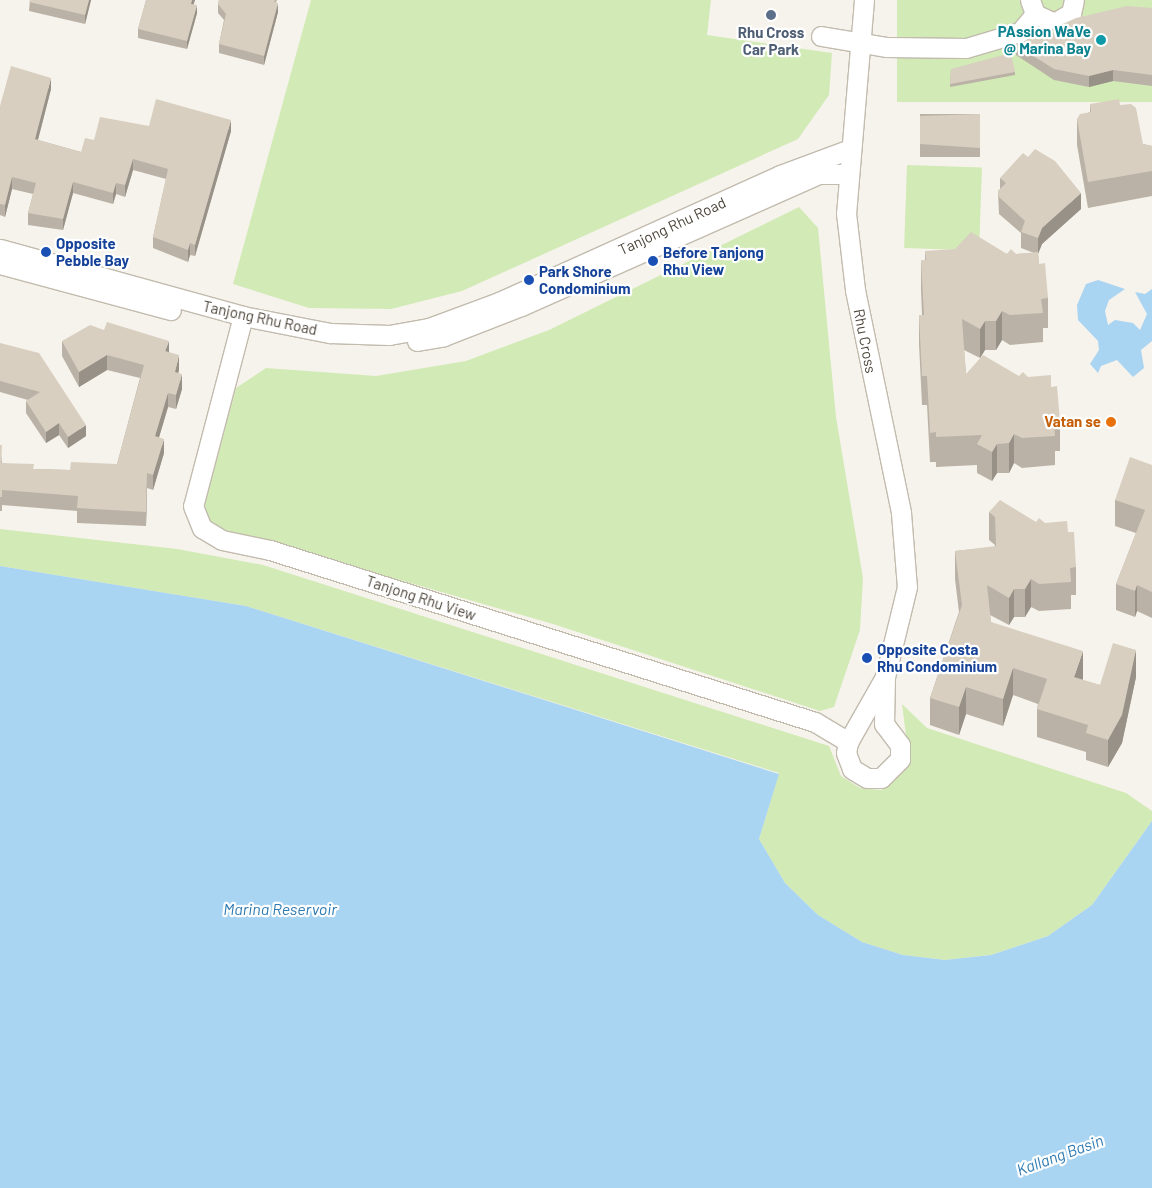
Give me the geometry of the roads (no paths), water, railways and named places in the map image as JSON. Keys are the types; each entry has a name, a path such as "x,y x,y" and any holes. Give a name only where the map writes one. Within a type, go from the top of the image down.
{"street":[{"name":"Rhu Cross","path":"864,0 847,174 855,290 906,555 901,620 885,677 848,742 846,753 852,769 867,778 881,778 900,759 900,745 884,724 885,677"},
{"path":"821,36 861,44 918,49 966,48 1020,32 1033,7 1048,22 1061,21 1071,13 1074,0"},
{"name":"Tanjong Rhu Road","path":"241,322 330,333 389,335 429,328 622,250 780,174 850,149"},
{"name":"Tanjong Rhu Road","path":"0,249 74,277 128,292 241,322 362,347 444,336 612,268 819,174 847,174"},
{"name":"Tanjong Rhu Road","path":"0,264 74,277"},
{"name":"Tanjong Rhu View","path":"241,322 193,506 202,528 222,540 270,550 815,722 848,742"}],"water":[{"path":"1098,280 1125,289 1109,300 1105,311 1108,325 1115,320 1133,323 1140,330 1147,314 1135,292 1145,294 1152,289 1152,341 1141,350 1144,368 1133,377 1117,360 1101,366 1098,373 1090,364 1099,350 1098,341 1078,320 1077,305 1086,284"},
{"name":"Marina Reservoir","path":"0,566 246,606 779,774 759,839 785,883 818,915 862,942 903,955 945,960 991,955 1048,936 1092,905 1152,821 1152,1188 0,1188"}],"place":[{"name":"Rhu Cross Car Park","path":"771,15"},
{"name":"PAssion WaVe @ Marina Bay","path":"1101,40"},
{"name":"Opposite Pebble Bay","path":"46,252"},
{"name":"Before Tanjong Rhu View","path":"653,261"},
{"name":"Park Shore Condominium","path":"529,280"},
{"name":"Vatan se","path":"1111,422"},
{"name":"Opposite Costa Rhu Condominium","path":"867,658"}],"water label":[{"name":"Kallang Basin","path":"1060,1155"}]}
